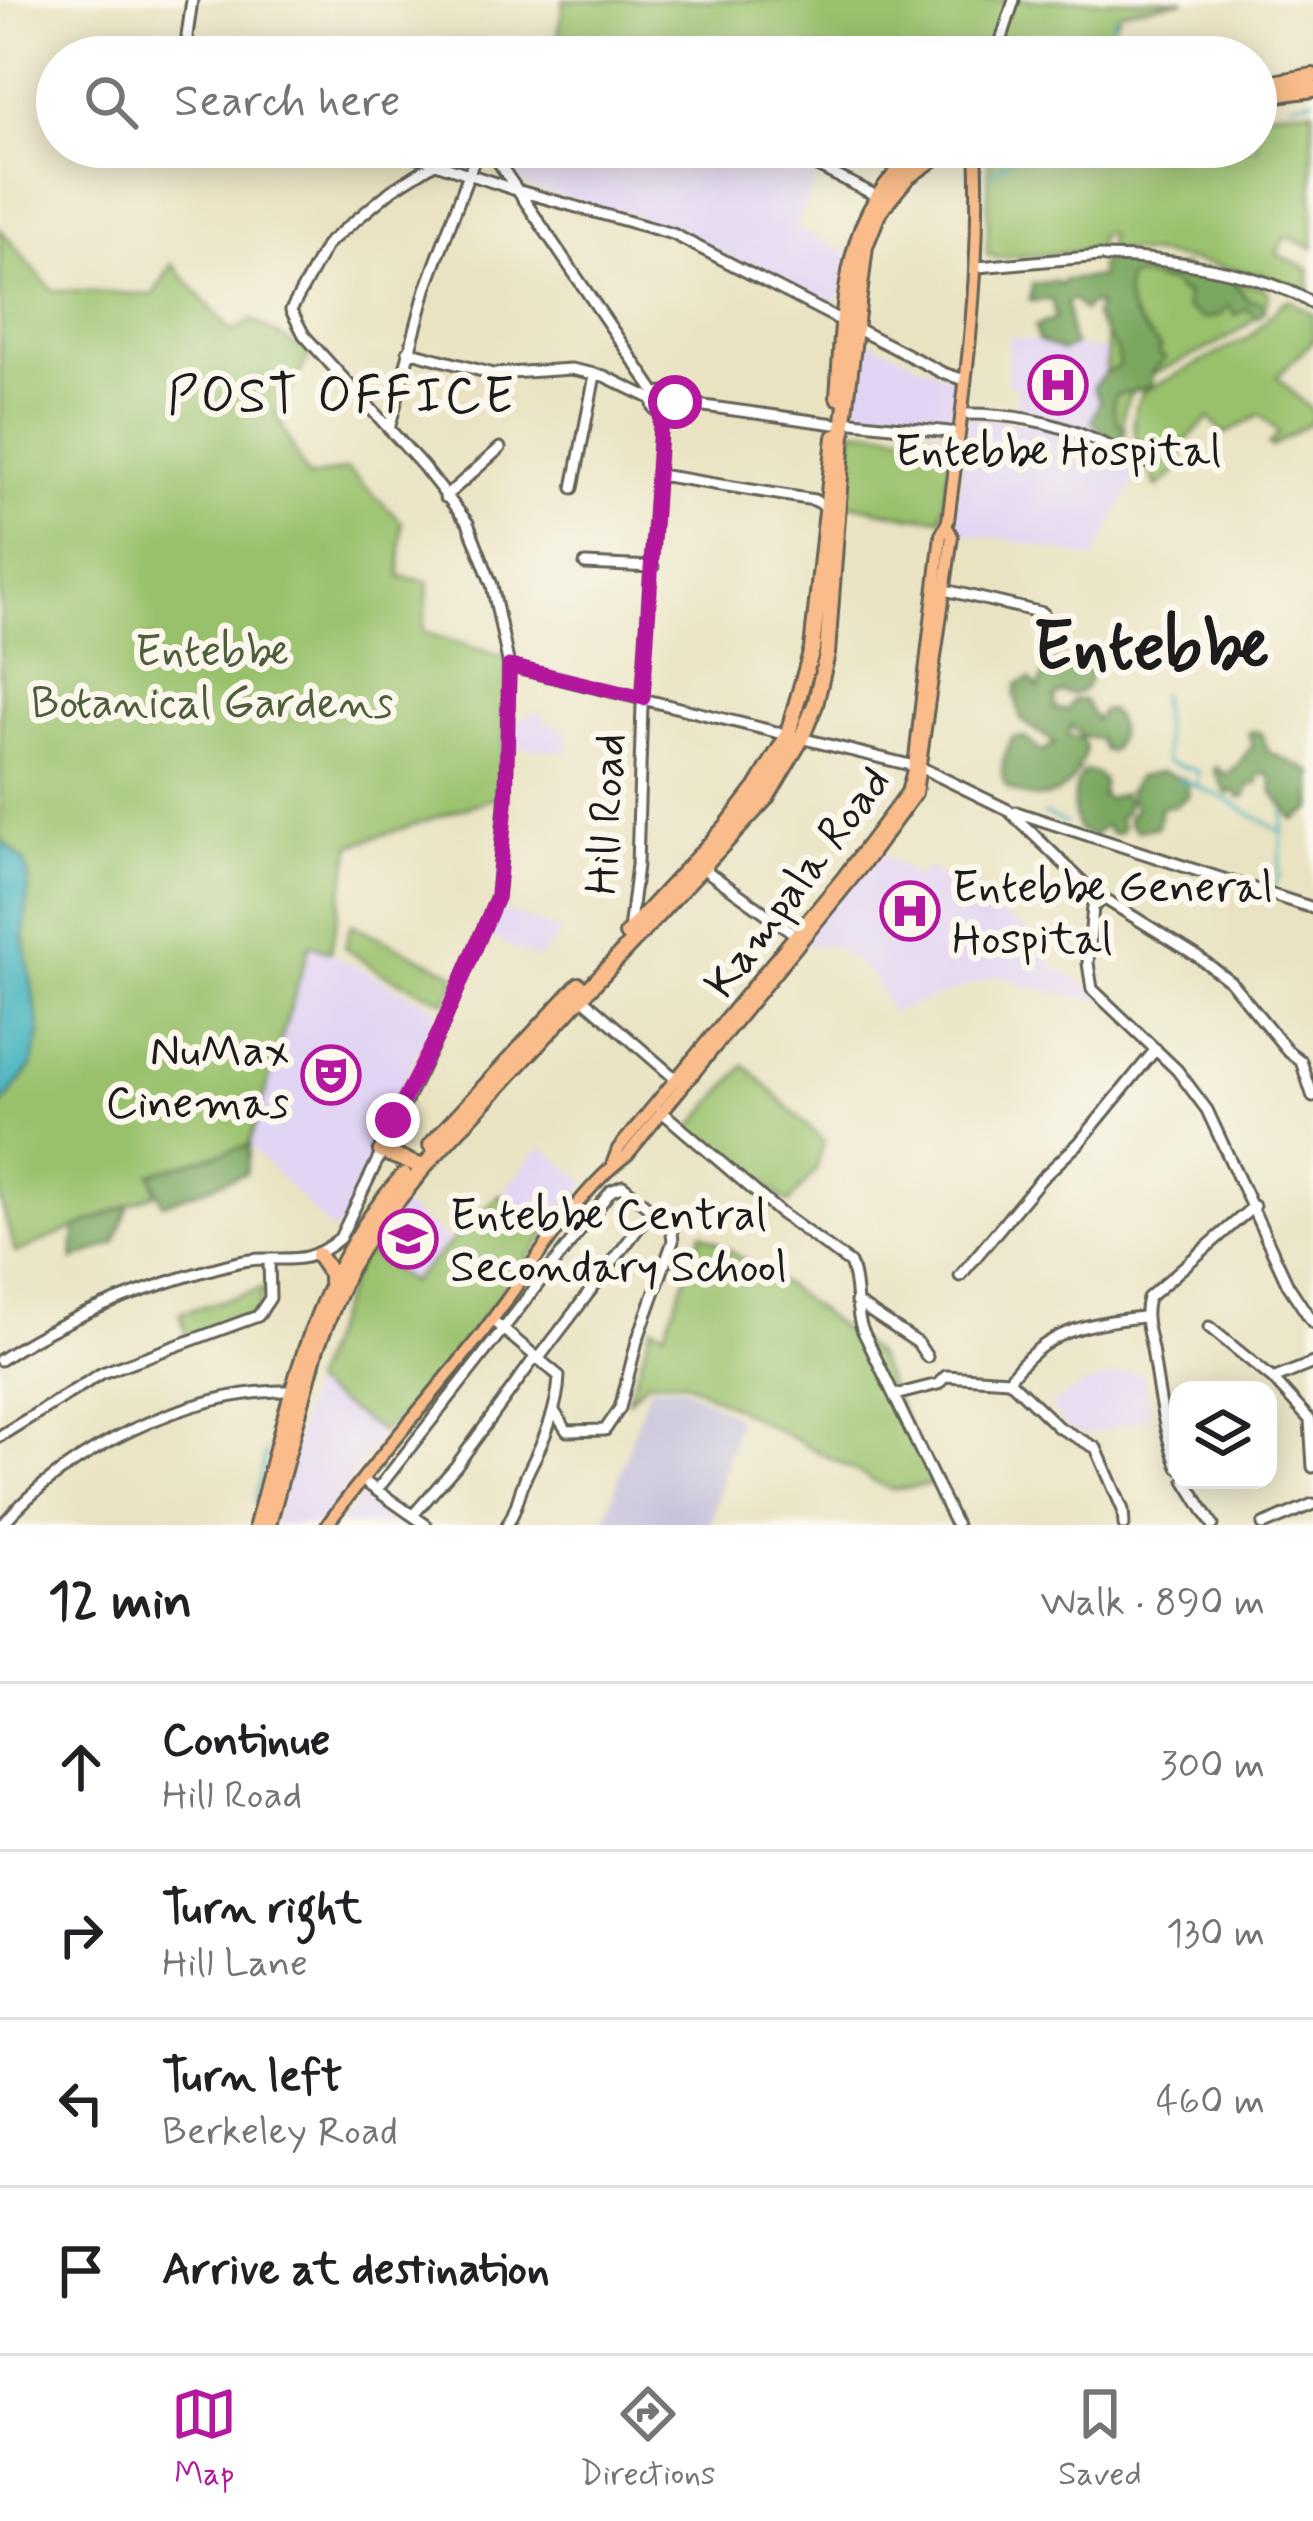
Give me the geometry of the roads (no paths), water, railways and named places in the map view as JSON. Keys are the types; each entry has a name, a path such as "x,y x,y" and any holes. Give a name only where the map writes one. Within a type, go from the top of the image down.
{"highway":[{"path":"1277,82 1313,76"},
{"path":"1277,94 1313,89"},
{"path":"268,1525 296,1393 347,1272 390,1206 419,1166 766,798 794,739 812,649 840,422 854,249 865,216 902,168"},
{"path":"850,324 865,246 879,211 920,168"},
{"path":"257,1525 331,1282 358,1234 727,826 815,705 827,654 840,422"},
{"path":"381,1151 419,1166"},
{"path":"316,1256 331,1274 331,1282"}],"main road":[{"name":"Kampala Road","path":"327,1525 916,793 941,535 962,414 978,267 976,168"},
{"name":"Kampala Road","path":"918,767 952,536 946,526"}],"street":[{"path":"191,36 192,0"},
{"path":"1003,36 1014,0"},
{"path":"0,1360 122,1298 238,1261 290,1262 316,1256 340,1238 445,1019 497,897 506,804 509,666 478,546 468,523 304,335 291,310 328,244 425,168"},
{"path":"452,168 673,234 965,380"},
{"path":"389,429 446,228 471,168"},
{"path":"502,168 655,398 655,409 670,412 675,402"},
{"path":"821,168 877,196"},
{"path":"978,267 1136,257 1267,281 1313,304"},
{"path":"408,351 493,374 571,369 655,398 669,394 675,402 736,413 959,433"},
{"path":"573,488 595,375"},
{"name":"Hill Road","path":"629,931 640,818 661,413"},
{"path":"962,414 1059,424 1143,463"},
{"path":"445,497 500,448"},
{"path":"659,475 814,500 828,507"},
{"path":"585,564 653,567"},
{"path":"945,590 1043,613"},
{"path":"509,666 918,767 1008,810 1313,908"},
{"path":"1008,810 1072,874 1212,966 1243,995 1301,1061 1313,1097"},
{"path":"701,867 799,937"},
{"path":"1104,898 1093,908 1088,963 1092,989 1156,1049 1207,1110 1288,1285 1313,1323"},
{"path":"581,997 680,1083"},
{"path":"1301,1061 1313,1048"},
{"path":"960,1276 1156,1049"},
{"path":"658,1109 761,1197 850,1263 862,1329 956,1525"},
{"path":"377,1490 615,1187 623,1186 670,1226 673,1241 637,1341 620,1408 602,1432 571,1432 562,1427 554,1411"},
{"path":"1169,1443 1143,1316 1148,1298 1253,1206"},
{"path":"413,1515 653,1209"},
{"path":"0,1436 102,1373 258,1316 270,1298 269,1260"},
{"path":"856,1302 918,1342 927,1358"},
{"path":"1009,1380 1040,1347 1090,1322 1143,1316"},
{"path":"492,1320 560,1376 538,1459 528,1470 518,1508 507,1525"},
{"path":"1209,1327 1274,1378 1310,1420 1313,1467"},
{"path":"1274,1378 1313,1363"},
{"path":"895,1395 938,1384 946,1376 1009,1380 1058,1427 1096,1448 1124,1510 1124,1525"},
{"path":"2,1525 52,1476 123,1435 230,1397 296,1393"},
{"path":"545,1432 562,1427"},
{"path":"362,1480 426,1525"},
{"path":"1191,1489 1213,1525"},
{"path":"1263,1525 1313,1504"}],"water":[{"path":"0,839 24,861 29,880 24,938 40,1033 32,1066 0,1108"}],"waterway":[{"path":"1113,36 1114,16"},
{"path":"1290,103 1313,99"},
{"path":"991,174 998,168"},
{"path":"1160,693 1166,762 1198,771 1197,786"},
{"path":"1178,779 1220,796 1280,831"},
{"path":"1270,889 1278,879 1284,812"},
{"path":"1044,814 1066,824"},
{"path":"279,1264 313,1265 319,1278"},
{"path":"255,1503 266,1451"}],"place":[{"name":"Entebbe Hospital","path":"1058,385"},
{"name":"Entebbe General Hospital","path":"910,911"},
{"name":"NuMax Cinemas","path":"331,1075"},
{"name":"Entebbe Central Secondary School","path":"408,1239"}],"district":[{"name":"POST OFFICE","path":"342,394"},
{"name":"Entebbe","path":"1151,644"}],"park label":[{"name":"Entebbe Botanical Gardens","path":"212,675"}]}
